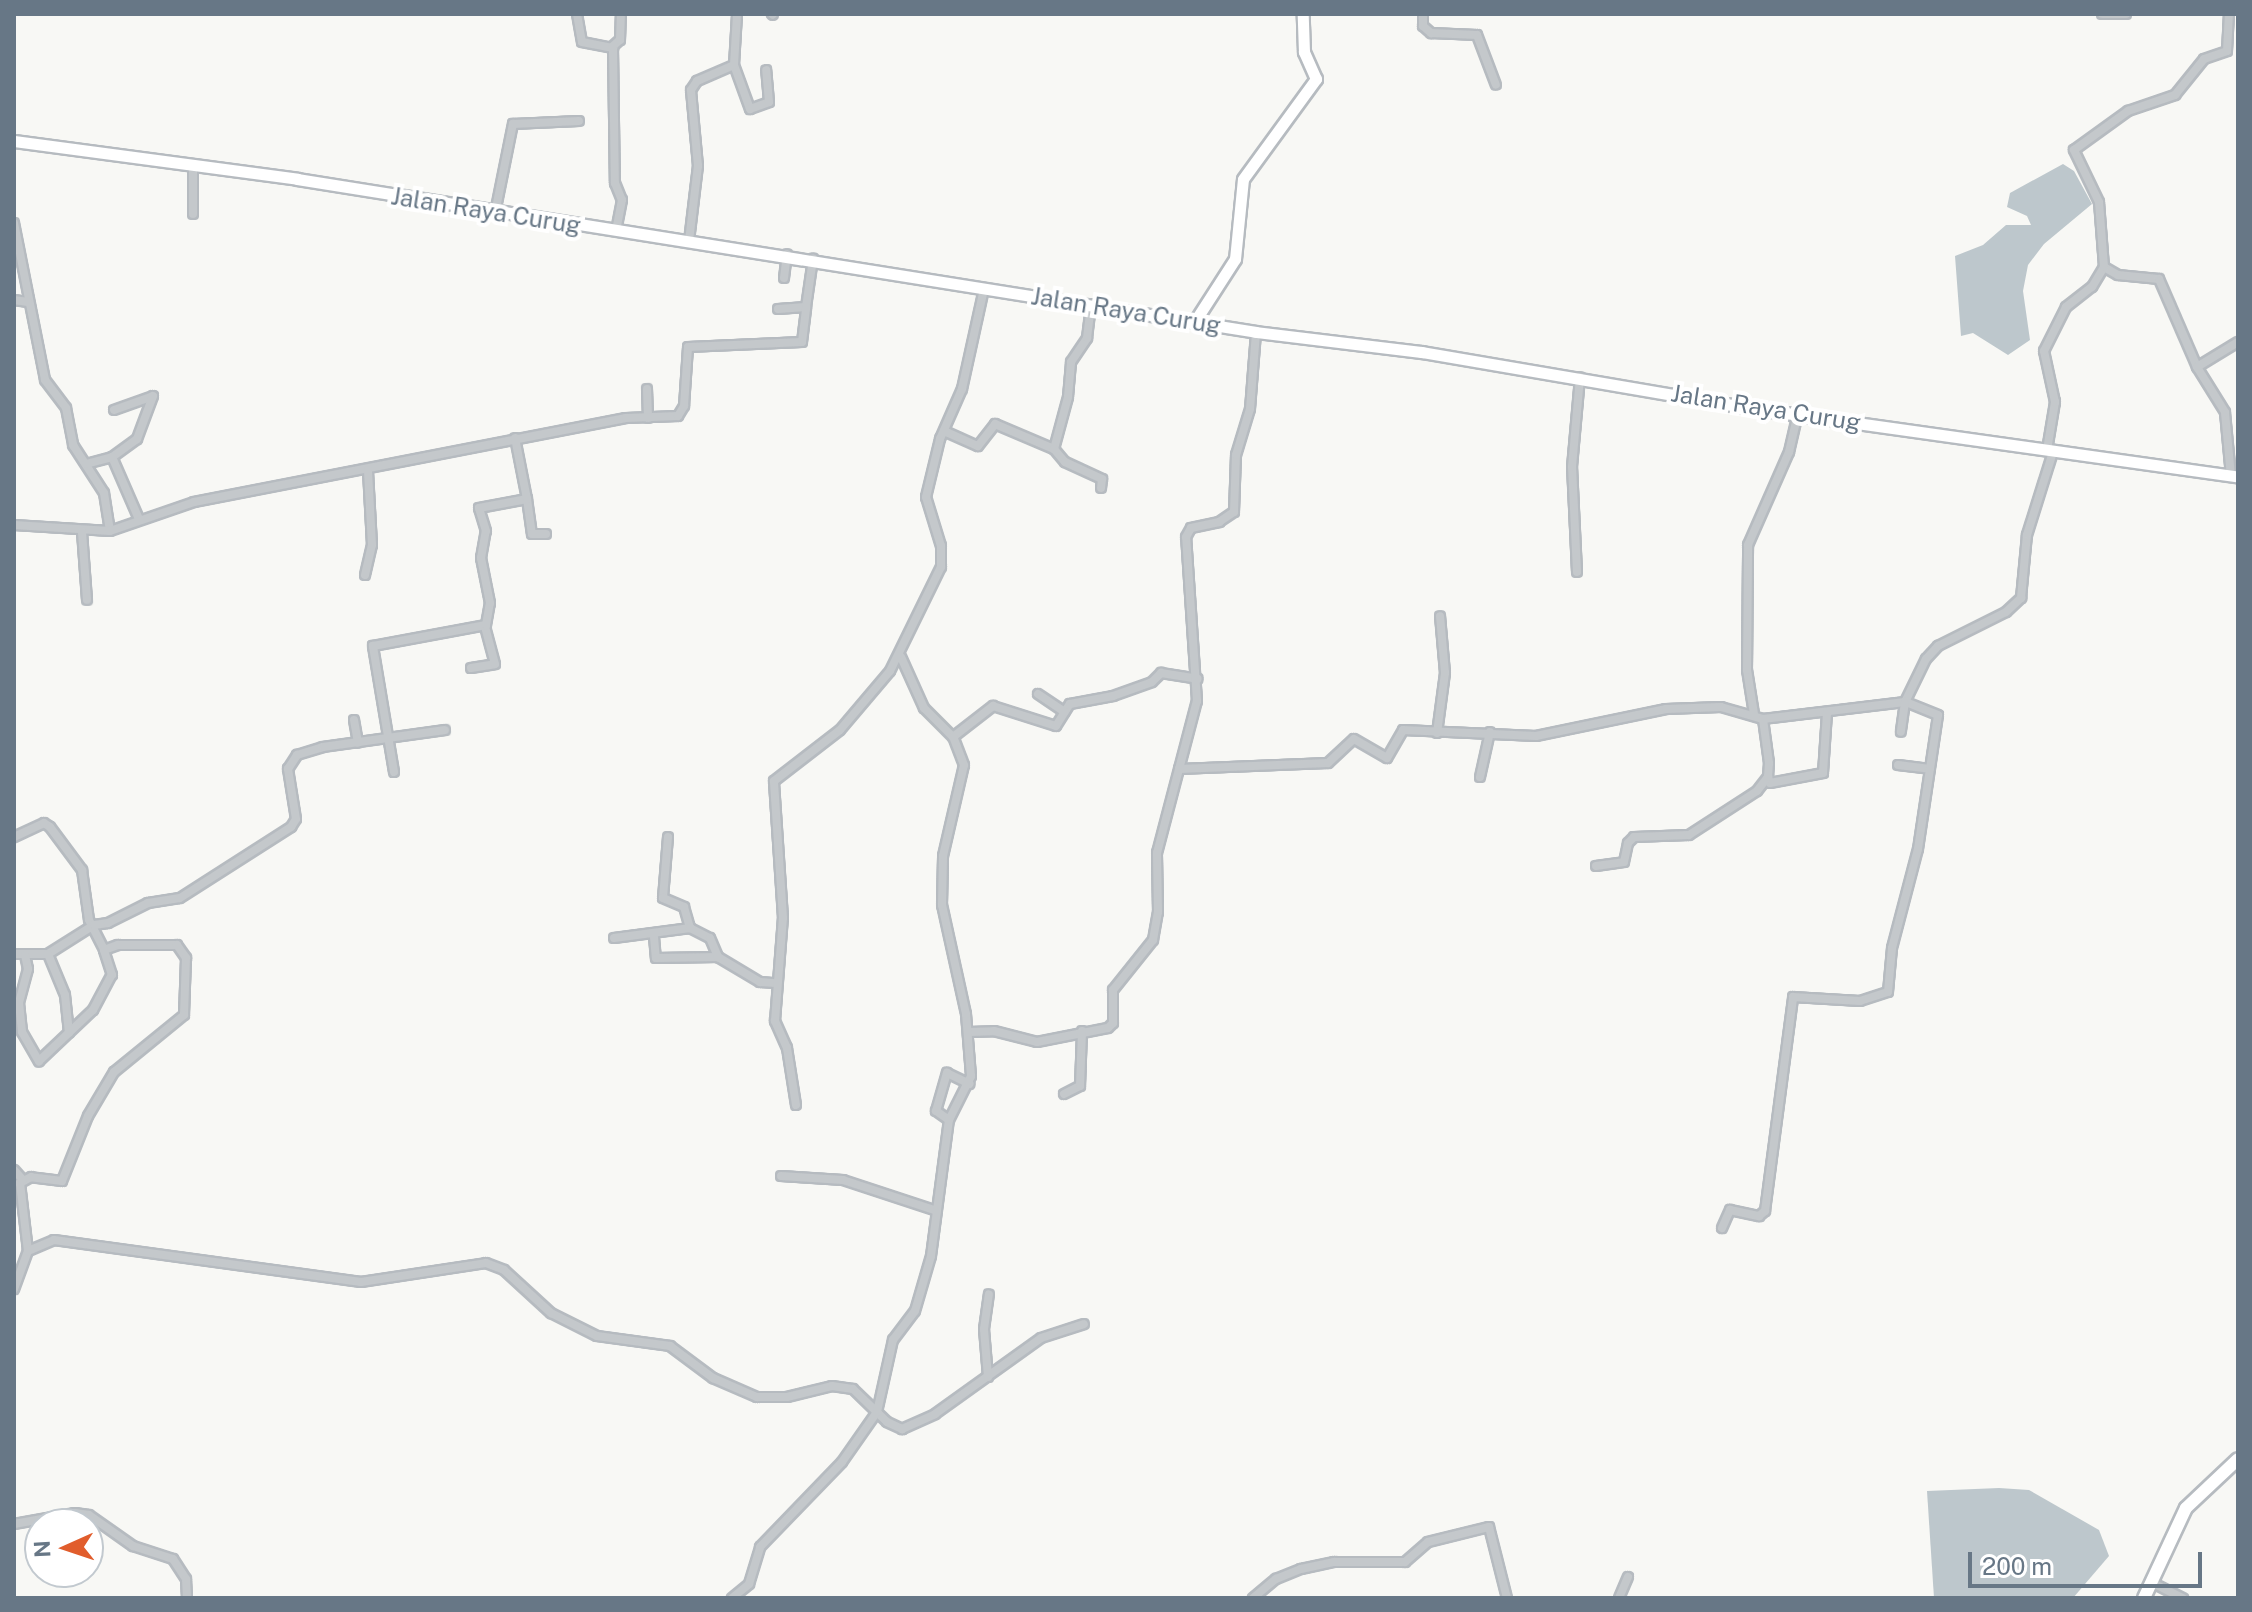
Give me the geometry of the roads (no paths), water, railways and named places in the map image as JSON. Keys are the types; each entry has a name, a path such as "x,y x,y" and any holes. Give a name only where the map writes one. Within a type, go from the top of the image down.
{"main road":[{"path":"2144,1598 2186,1508 2238,1459"}],"street":[{"path":"577,14 581,41 613,46 620,40 621,14"},
{"path":"737,14 734,65 750,109 769,102 766,70"},
{"path":"1195,321 1235,259 1243,179 1316,79 1304,52 1303,14"},
{"path":"1423,14 1423,26 1431,33 1477,35 1496,85"},
{"path":"2102,14 2126,14"},
{"path":"1901,732 1905,702 1926,659 1938,646 2006,612 2021,598 2027,535 2050,451 2055,402 2044,351 2066,307 2092,287 2104,267 2099,202 2074,150 2128,111 2175,95 2204,59 2227,51 2235,26 2229,14"},
{"path":"613,46 615,183 622,200 616,230"},
{"path":"689,241 698,166 691,90 697,81 734,65"},
{"path":"495,213 513,124 579,121"},
{"name":"Jalan Raya Curug","path":"14,141 297,179 495,213 814,258 984,289 1256,332 1580,376 1798,413 2234,477"},
{"path":"193,167 193,214"},
{"path":"14,223 45,380 66,408 73,445 104,493 110,531"},
{"path":"784,278 787,254"},
{"path":"14,525 82,532 110,531 194,502 368,470 515,438 682,413 688,347 802,342 814,258"},
{"path":"2104,267 2118,275 2159,279 2197,367 2225,412 2234,477"},
{"path":"796,1105 787,1048 775,1021 783,918 774,781 840,730 901,657 941,567 941,546 926,497 944,431 962,389 984,289"},
{"path":"14,300 28,302"},
{"path":"1054,449 1067,402 1071,362 1087,338 1091,304"},
{"path":"778,309 806,307"},
{"path":"969,1032 994,1031 1037,1042 1112,1026 1113,990 1153,940 1158,923 1157,853 1198,679 1186,537 1191,528 1219,522 1234,512 1236,455 1250,409 1256,332"},
{"path":"2197,367 2238,342"},
{"path":"1577,572 1572,467 1580,376"},
{"path":"647,389 648,418"},
{"path":"86,464 112,457 137,439 153,396 114,410"},
{"path":"1754,714 1747,670 1748,545 1789,452 1798,413"},
{"path":"944,431 978,446 995,424 1054,449 1065,462 1102,479 1101,488"},
{"path":"515,438 532,534 546,534"},
{"path":"112,457 139,519"},
{"path":"365,575 372,545 368,470"},
{"path":"471,668 495,663 485,627 490,603 481,558 486,526 479,508 527,499"},
{"path":"82,532 87,600"},
{"path":"1437,733 1445,673 1440,616"},
{"path":"394,772 374,644 485,627"},
{"path":"732,1598 749,1584 760,1547 842,1462 877,1412 893,1340 915,1311 934,1243 934,1210 949,1120 970,1084 969,1032 942,905 943,856 964,765 953,737 924,708 901,657"},
{"path":"953,737 993,706 1056,726 1070,704 1113,696 1152,682 1161,673 1198,679"},
{"path":"1038,694 1065,712"},
{"path":"1179,769 1328,763 1354,739 1387,758 1400,731 1536,736 1690,707 1754,714 1763,719 1905,702 1938,715 1918,849 1892,948 1888,992 1860,1001 1793,997 1765,1211 1759,1216 1730,1210 1722,1228"},
{"path":"1763,719 1768,733 1770,783 1823,773 1827,712"},
{"path":"354,720 358,743"},
{"path":"14,954 48,954 91,926 148,903 180,898 291,827 296,819 290,761 315,748 387,741 445,730"},
{"path":"1480,777 1490,732"},
{"path":"1898,765 1930,769"},
{"path":"1596,866 1624,862 1628,843 1634,837 1689,835 1757,791 1768,777"},
{"path":"14,837 44,823 82,870 91,926 104,950 110,979 93,1010 41,1060 28,1048 19,1010 28,969 25,955"},
{"path":"668,837 663,898 684,907 690,928"},
{"path":"614,938 654,937 690,928 710,938 718,957"},
{"path":"654,937 658,959 718,957 760,982 776,983"},
{"path":"14,1170 23,1180 62,1181 88,1116 114,1072 186,1011 181,947 118,945 104,950"},
{"path":"48,954 65,995 69,1033"},
{"path":"1064,1094 1080,1086 1082,1031"},
{"path":"949,1120 936,1111 947,1073 970,1084"},
{"path":"781,1176 843,1180 934,1210"},
{"path":"14,1289 28,1251 20,1203 23,1180"},
{"path":"28,1251 44,1241 71,1241 212,1265 306,1271 361,1282 486,1263 504,1270 533,1300 574,1327 597,1336 670,1346 725,1385 771,1399 842,1386 867,1398 891,1426 909,1428 1041,1338 1084,1324"},
{"path":"988,1377 984,1329 989,1294"},
{"path":"14,1524 75,1513 89,1515 133,1546 173,1559 186,1579 187,1598"},
{"path":"1253,1598 1276,1579 1301,1569 1334,1562 1405,1562 1428,1542 1489,1527 1507,1598"},
{"path":"1619,1598 1628,1577"},
{"path":"2151,1582 2183,1598"}]}
